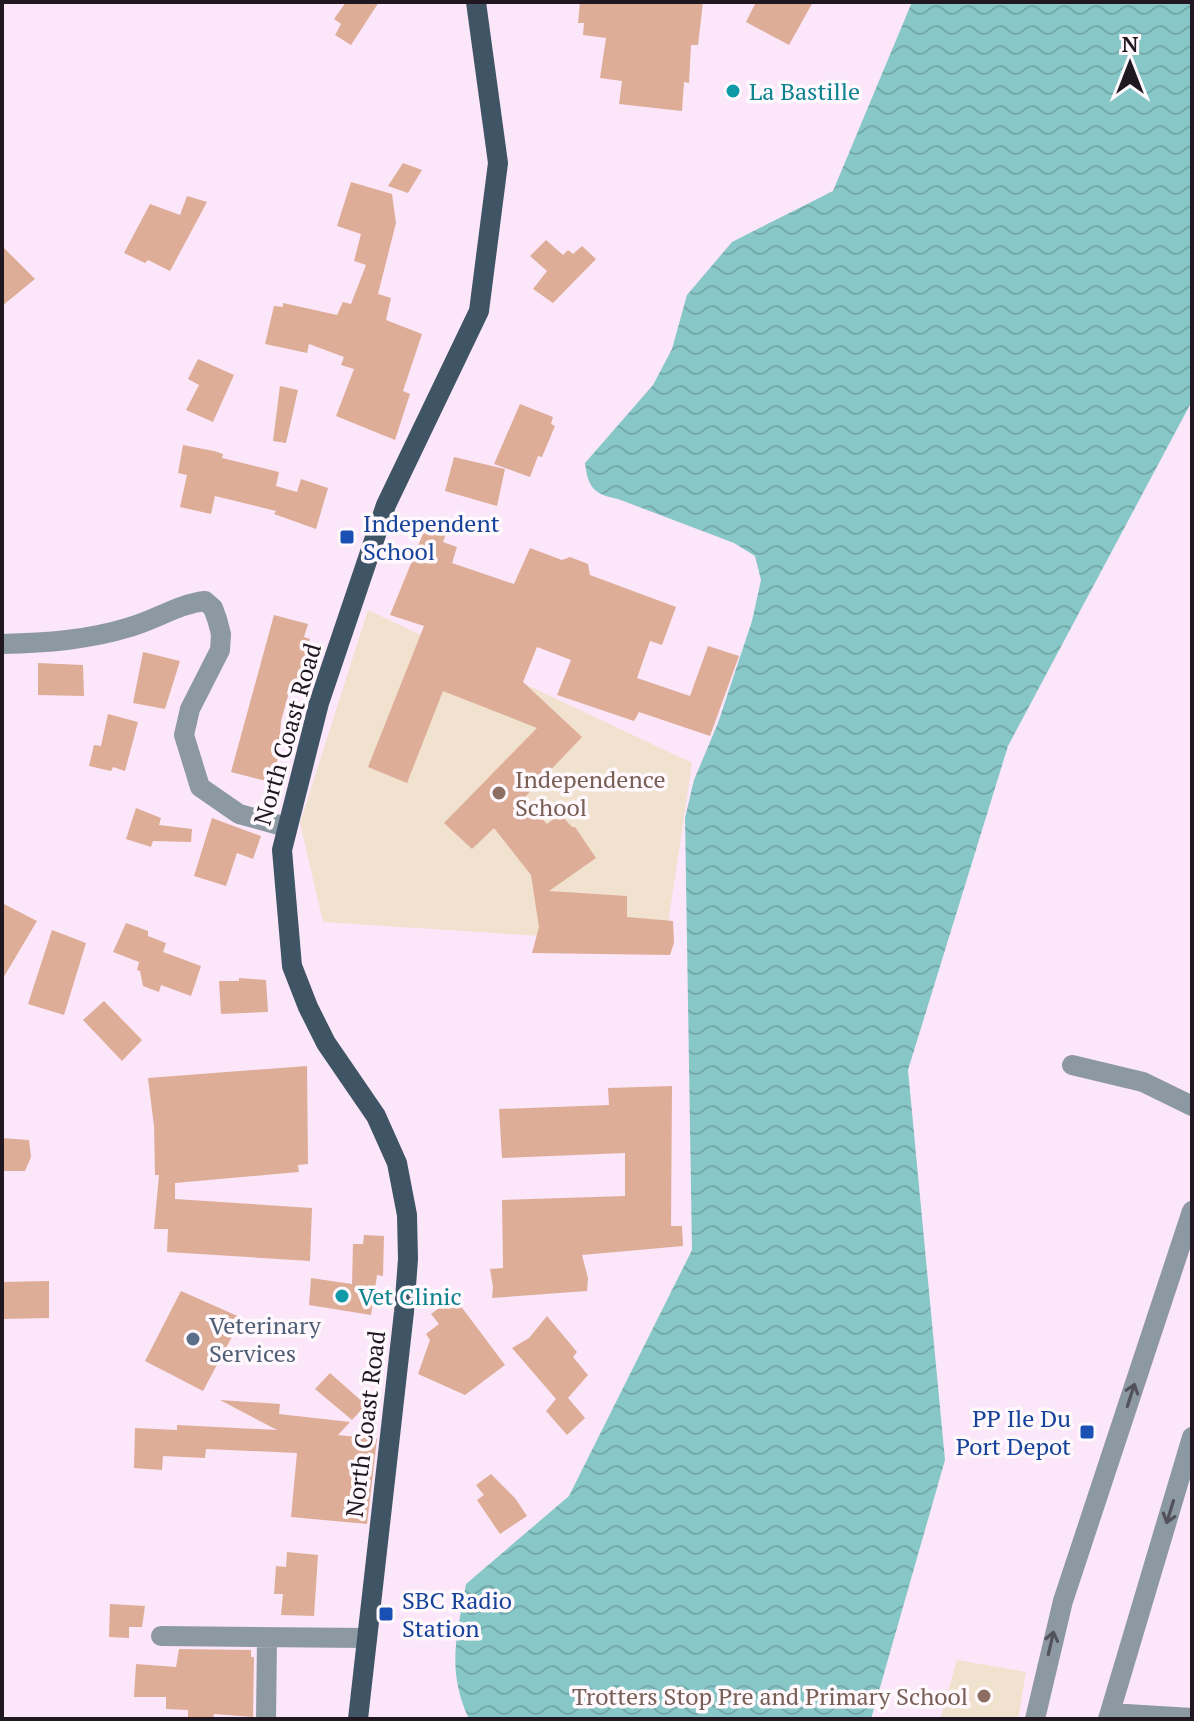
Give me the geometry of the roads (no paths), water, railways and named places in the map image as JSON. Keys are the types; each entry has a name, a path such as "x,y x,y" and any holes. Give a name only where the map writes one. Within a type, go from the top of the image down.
{"main road":[{"name":"North Coast Road","path":"358,1719 404,1312 407,1215 397,1163 376,1116 326,1043 292,966 282,850 319,703 386,505 479,311 498,163 476,2"}],"street":[{"path":"2,644 72,641 131,627 175,608 205,601 213,608 217,619 221,634 220,650 190,709 184,735 200,787 239,814 286,827"},
{"path":"1072,1065 1143,1082 1192,1106"},
{"path":"1035,1719 1063,1601 1192,1211"},
{"path":"1192,1437 1109,1716 1192,1718"},
{"path":"161,1636 367,1638"},
{"path":"266,1719 267,1639"}],"water":[{"path":"912,2 1192,2 1192,401 1008,746 908,1070 945,1460 871,1719 469,1719 456,1668 457,1636 466,1584 569,1496 692,1250 685,818 694,780 718,723 752,621 761,580 755,556 734,543 597,492 590,484 585,463 653,385 672,349 687,295 732,242 833,191"}],"place":[{"name":"La Bastille","path":"733,91"},
{"name":"Independent School","path":"347,537"},
{"name":"Independence School","path":"499,793"},
{"name":"Vet Clinic","path":"342,1296"},
{"name":"Veterinary Services","path":"193,1339"},
{"name":"PP Ile Du Port Depot","path":"1087,1432"},
{"name":"SBC Radio Station","path":"386,1614"},
{"name":"Trotters Stop Pre and Primary School","path":"984,1696"}]}
